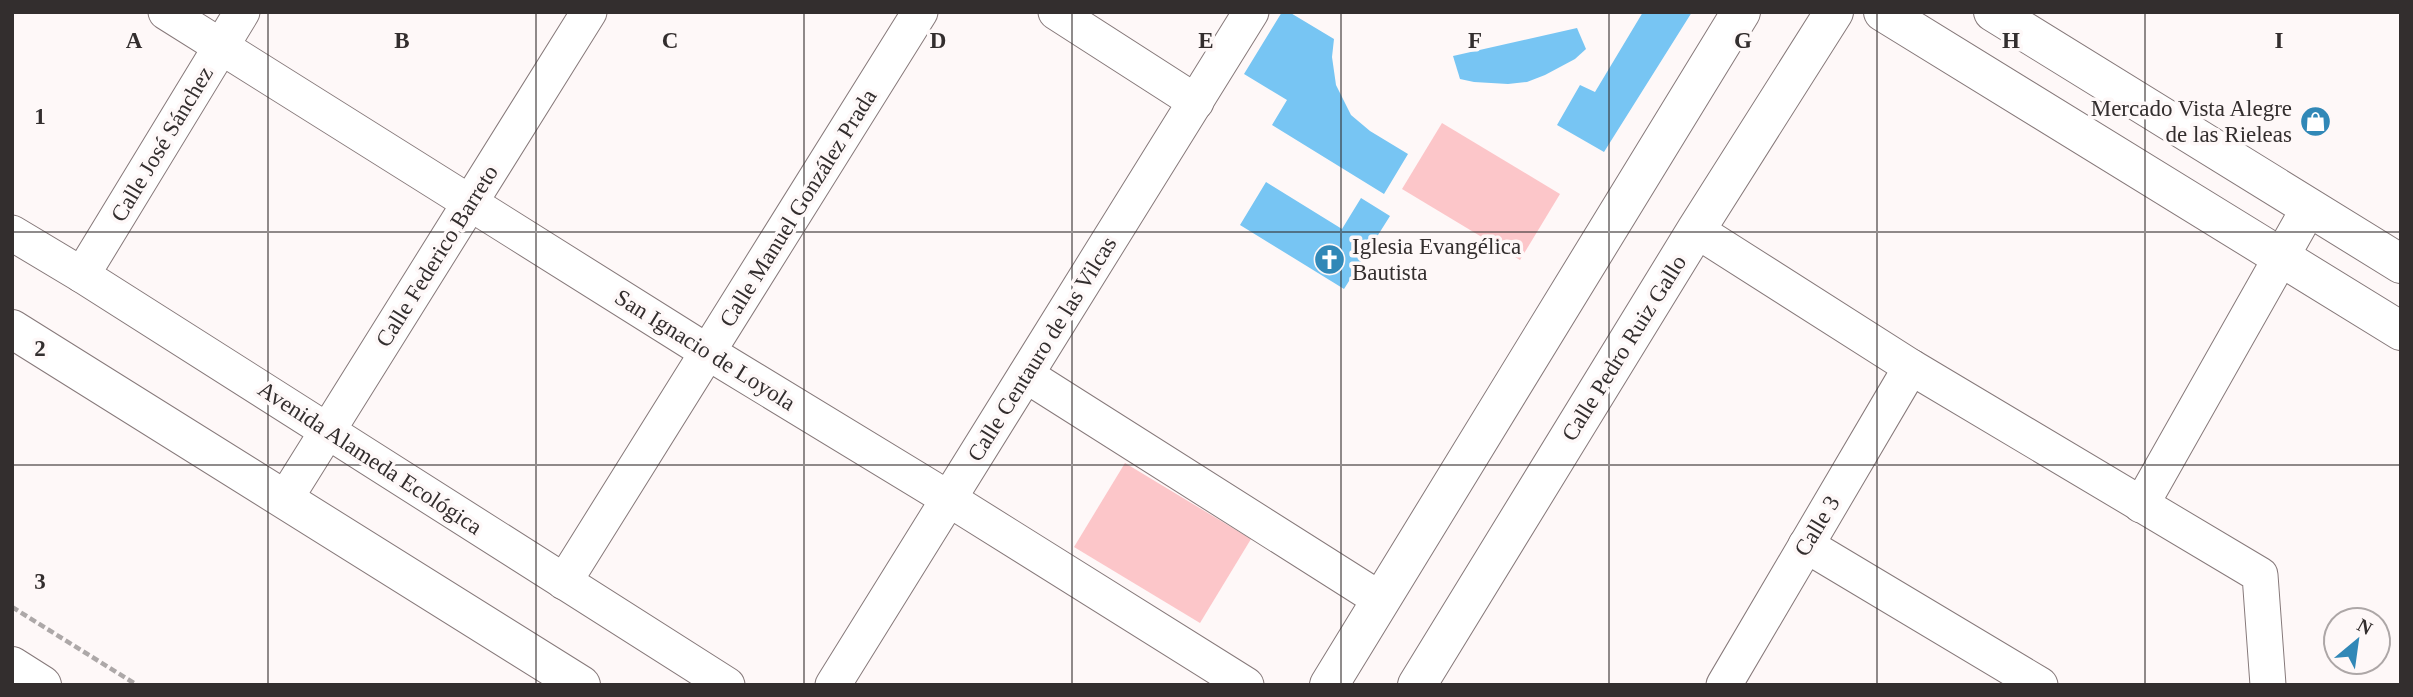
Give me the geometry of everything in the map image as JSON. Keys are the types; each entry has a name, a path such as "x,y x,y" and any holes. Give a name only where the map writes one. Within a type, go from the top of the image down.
{"street":[{"name":"San Ignacio de Loyola","path":"166,12 709,353 1246,685"},
{"name":"Calle José Sánchez","path":"82,275 242,12"},
{"name":"Calle Federico Barreto","path":"285,499 589,12"},
{"name":"Calle Manuel González Prada","path":"564,582 920,12"},
{"path":"1056,12 1196,102"},
{"name":"Calle Centauro de las Vilcas","path":"833,685 1251,12"},
{"path":"1329,685 1741,12"},
{"name":"Calle Pedro Ruiz Gallo","path":"1417,685 1833,12"},
{"path":"1883,12 2401,331"},
{"path":"1993,12 2401,264"},
{"path":"2141,505 2309,208"},
{"path":"1696,230 1911,366 2260,575 2268,685"},
{"name":"Avenida Alameda Ecológica","path":"12,233 727,685"},
{"path":"12,329 581,685"},
{"name":"Calle 3","path":"1724,685 1911,366"},
{"path":"1026,375 1381,600"},
{"path":"1806,544 2040,685"},
{"path":"12,666 42,685"}],"path":[{"path":"12,607 137,685"}],"shaded area":[{"path":"1442,123 1560,194 1520,260 1402,189"},
{"path":"1125,463 1251,539 1200,623 1074,547"}],"building":[{"path":"1282,12 1289,12 1334,39 1332,57 1336,85 1351,115 1370,131 1408,154 1384,194 1272,125 1287,100 1244,74"},
{"path":"1643,12 1692,12 1604,152 1557,125 1580,85 1595,92"},
{"path":"1577,28 1586,49 1575,59 1545,75 1527,82 1508,84 1460,79 1453,56"},
{"name":"Iglesia Evangélica Bautista","path":"1266,182 1342,229 1361,198 1390,216 1344,289 1240,225"}],"place":[{"name":"Mercado Vista Alegre de las Rieleas","path":"2315,121"},
{"name":"Iglesia Evangélica Bautista","path":"1329,259"}]}
